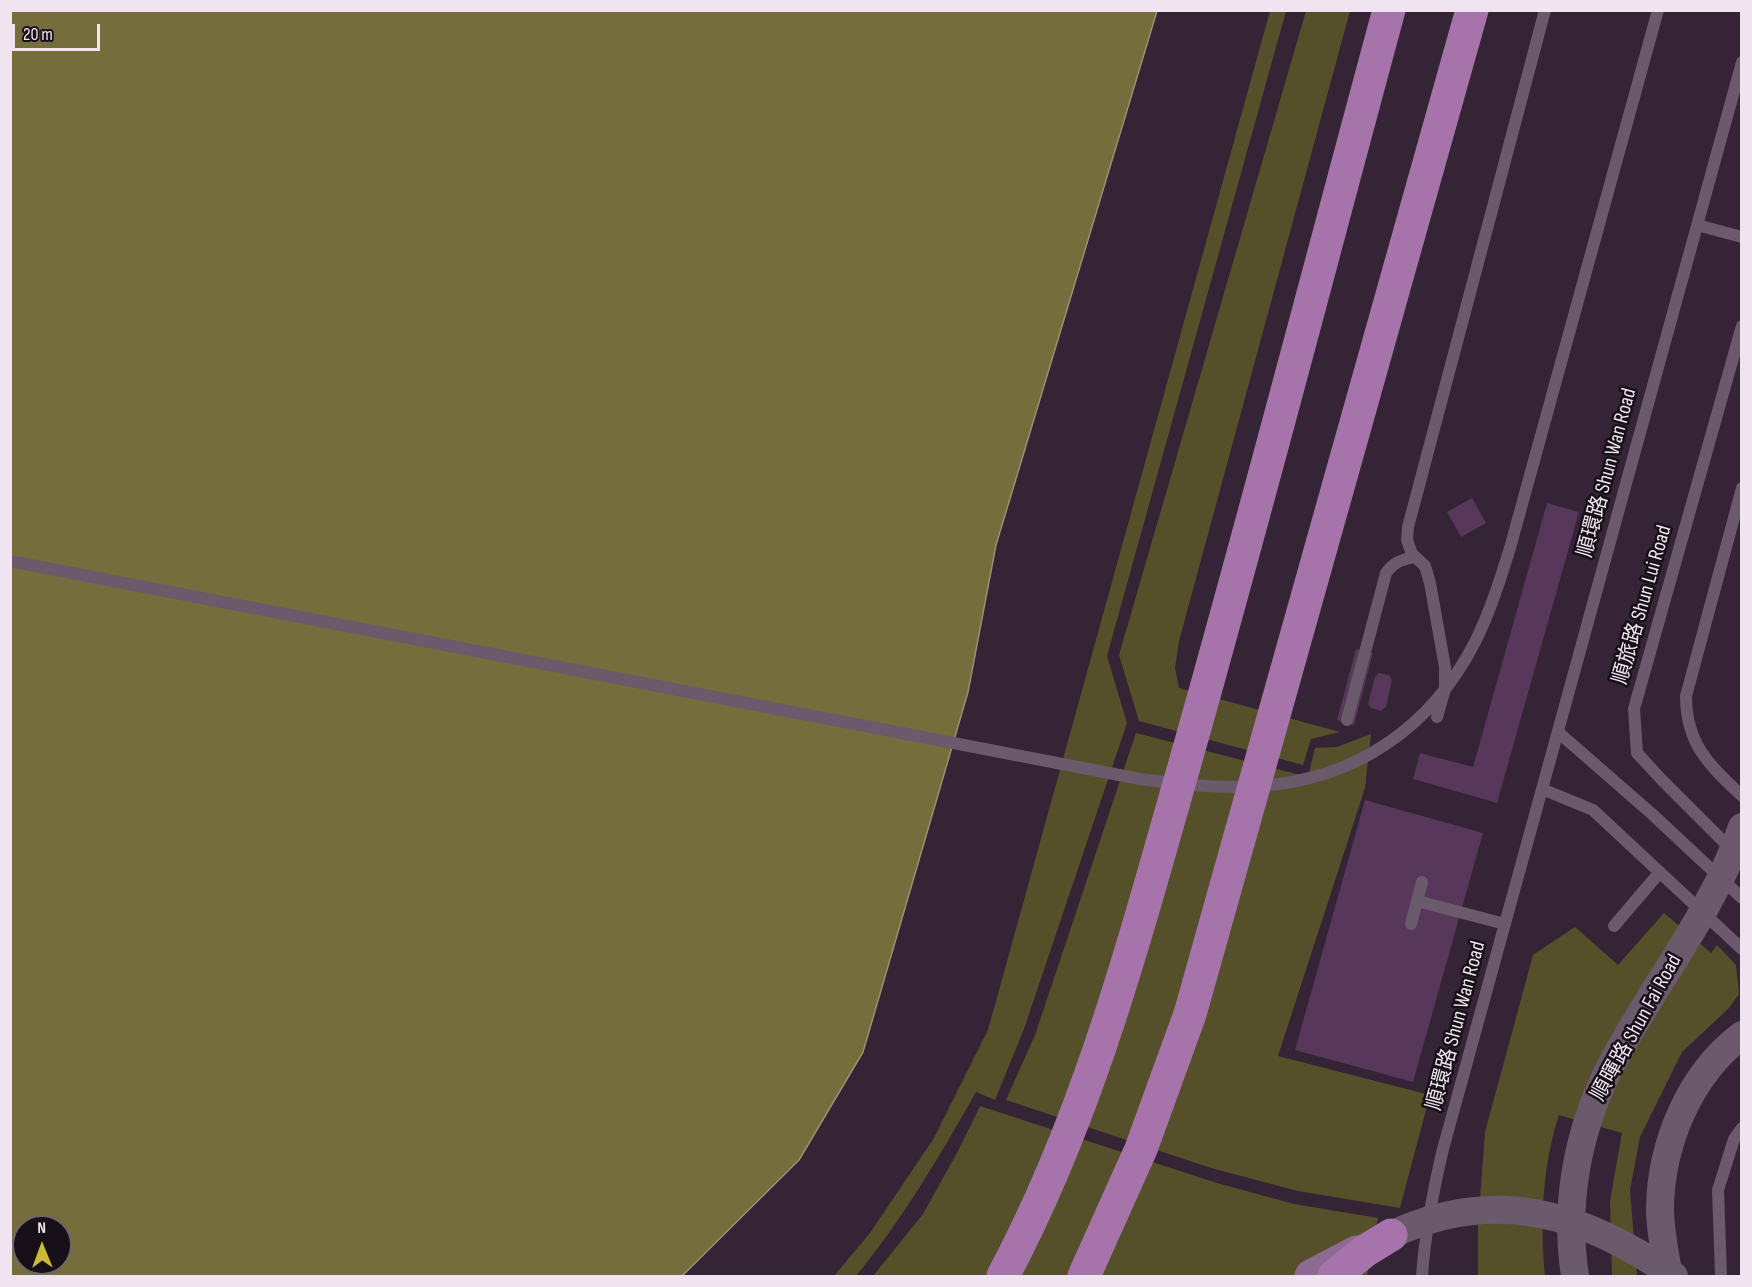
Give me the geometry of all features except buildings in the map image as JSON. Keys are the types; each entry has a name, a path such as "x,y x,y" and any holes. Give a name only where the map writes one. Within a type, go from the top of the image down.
{"highway":[{"path":"1003,1276 1058,1159 1094,1068 1132,946 1206,690 1389,10"},
{"path":"1084,1276 1141,1149 1190,1014 1472,10"},
{"path":"1334,1276 1358,1256 1390,1235"}],"main road":[{"path":"1311,1276 1390,1235"}],"street":[{"name":"順暉路 Shun Fai Road","path":"1575,1276 1571,1227 1573,1192 1581,1140 1596,1099 1609,1069 1706,907 1724,873 1742,827"},
{"path":"1669,1276 1660,1209 1667,1152 1677,1122 1692,1092 1713,1064 1742,1035"},
{"path":"1390,1235 1412,1225 1446,1215 1475,1210 1525,1211 1550,1215 1616,1241 1674,1276"}],"lane":[{"path":"1437,717 1446,689 1445,667 1428,575 1425,566 1414,557 1407,540 1408,527 1545,10"},
{"path":"10,561 1140,779 1185,785 1257,786 1298,781 1334,771 1374,753 1394,740 1424,713 1458,670 1474,642 1493,599 1510,548 1658,10"},
{"name":"順環路 Shun Wan Road","path":"1422,1276 1432,1196 1742,62"},
{"path":"1697,225 1742,237"},
{"name":"順旅路 Shun Lui Road","path":"1742,326 1634,709 1637,753 1660,779 1742,859"},
{"path":"1742,488 1686,696 1686,711 1692,736 1707,761 1742,796"},
{"path":"1347,720 1386,573 1392,564 1414,557"},
{"path":"1558,732 1652,814 1742,898"},
{"path":"1717,772 1742,787"},
{"path":"1542,789 1593,810 1742,949"},
{"path":"1614,926 1660,872"},
{"path":"1411,924 1422,882"},
{"path":"1417,901 1505,924"},
{"path":"1721,1276 1718,1190 1734,1139 1742,1128"}],"shaded area":[{"path":"10,11 1157,11 996,545 968,692 863,1052 799,1160 682,1276 11,1276"},
{"path":"1270,11 1286,11 1107,656 1127,723 1024,1029 995,1100 976,1092 920,1187 873,1255 856,1276 834,1276 870,1233 934,1138 988,1030"},
{"path":"1306,11 1350,11 1179,641 1175,668 1179,688 1340,732 1311,739 1303,765 1139,721 1119,655"},
{"path":"1136,733 1308,777 1315,748 1337,747 1371,734 1365,788 1278,1056 1430,1095 1400,1208 1298,1191 1211,1168 1006,1100 1035,1035"},
{"path":"1664,913 1711,953 1717,945 1736,965 1739,994 1729,1008 1682,1052 1640,1137 1630,1190 1637,1276 1612,1276 1610,1201 1622,1133 1559,1115 1549,1155 1544,1195 1545,1276 1478,1276 1478,1226 1485,1132 1533,955 1575,927 1618,965"},
{"path":"980,1106 1217,1183 1294,1204 1378,1218 1367,1276 873,1276 923,1214"}]}
